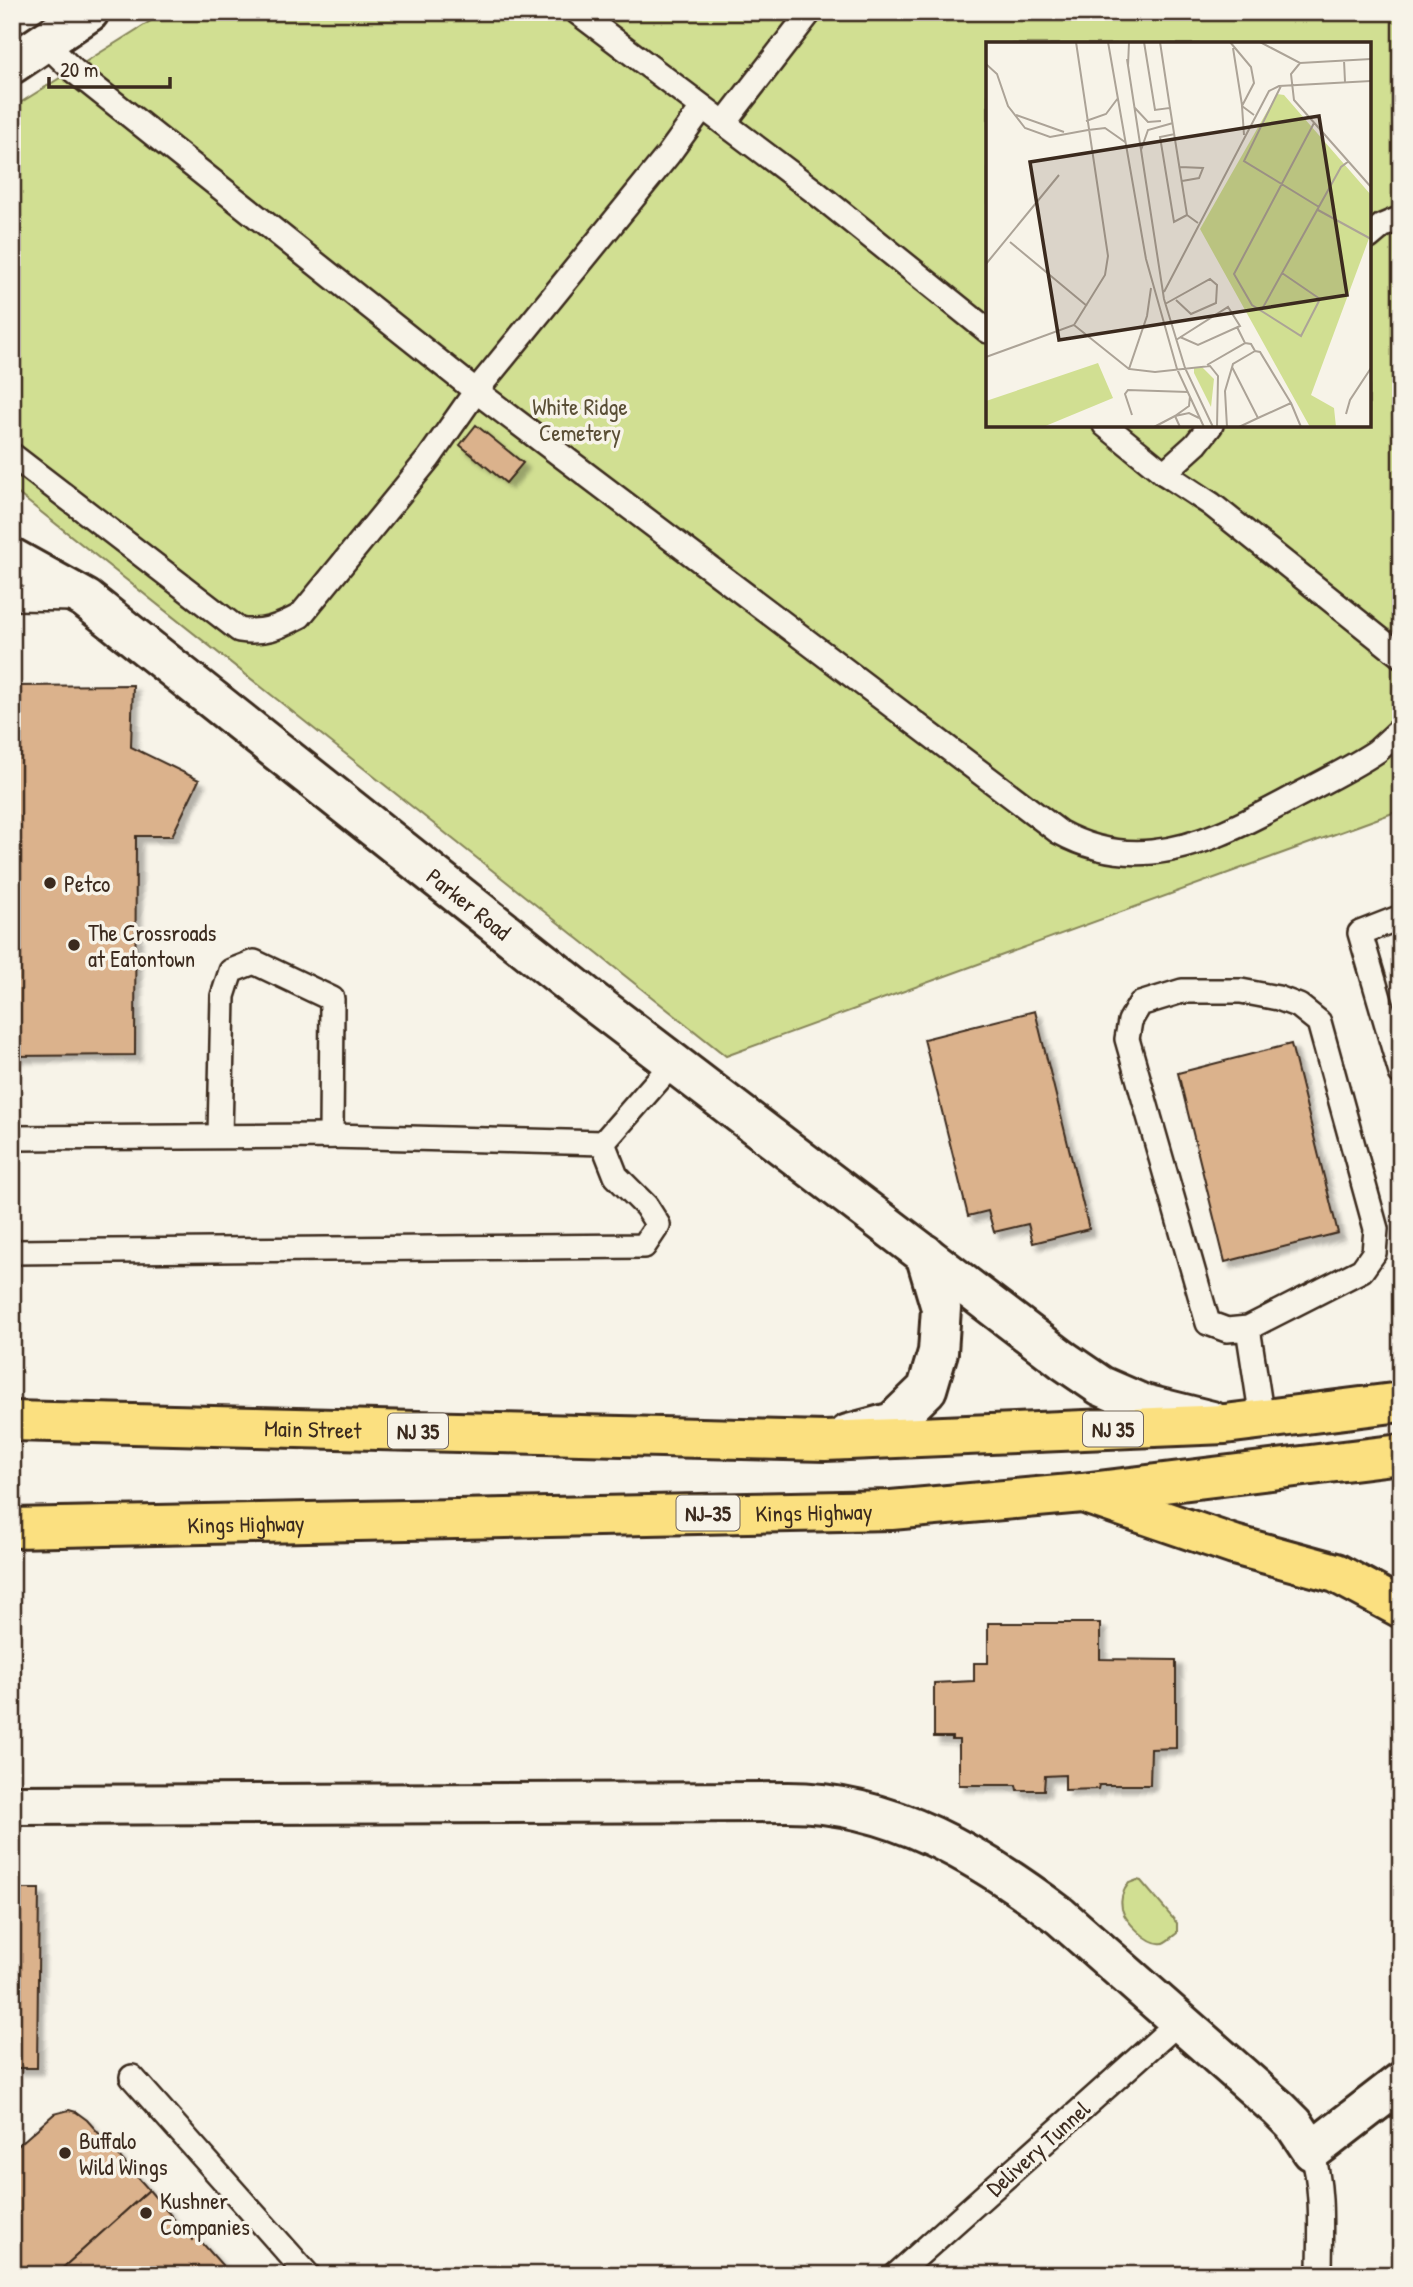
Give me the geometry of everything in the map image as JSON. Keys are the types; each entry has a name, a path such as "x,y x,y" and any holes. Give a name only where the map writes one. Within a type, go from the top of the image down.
{"main road":[{"name":"NJ 35","path":"825,1441 1225,1424 1401,1402"},
{"name":"Main Street","path":"30,1421 825,1441"},
{"name":"Kings Highway","path":"12,1528 891,1510 1082,1493 1401,1454"},
{"path":"1082,1493 1234,1545 1336,1573 1401,1608"}],"street":[{"path":"12,64 89,12"},
{"name":"Parker Road","path":"12,558 86,599 674,1062 1101,1386 1140,1403 1225,1424"},
{"path":"825,1441 893,1422 927,1389 938,1352 940,1308 925,1254"},
{"path":"12,1805 820,1802 857,1808 962,1850 997,1871 1060,1916 1294,2124 1312,2151 1401,2082"}],"lane":[{"path":"577,12 814,191 986,329"},
{"path":"724,123 810,12"},
{"path":"44,42 74,71 476,391 1059,832 1079,843 1112,852 1150,852 1172,849 1205,839 1260,815 1332,777 1377,751 1401,729"},
{"path":"12,455 239,630 255,632 276,629 300,616 429,458 476,391 668,155 702,108"},
{"path":"1371,235 1382,226 1401,218"},
{"path":"1107,427 1164,473 1211,504 1401,656"},
{"path":"1164,473 1196,444 1209,427"},
{"path":"12,598 86,599"},
{"path":"1401,917 1360,933 1401,1073"},
{"path":"220,1136 223,996 231,971 254,962 332,999 331,1136"},
{"path":"1182,991 1241,991 1278,998 1299,1006 1319,1022 1376,1229 1374,1253 1362,1270 1248,1328 1227,1330 1208,1322 1127,1039 1130,1021 1140,1004 1182,991"},
{"path":"603,1143 674,1062"},
{"path":"12,1138 331,1136 603,1143"},
{"path":"12,1252 644,1246 658,1225 646,1206 617,1176 603,1143"},
{"path":"1248,1328 1262,1419"},
{"path":"12,1401 30,1421"},
{"name":"Delivery Tunnel","path":"896,2275 1180,2021"},
{"path":"132,2077 308,2275"},
{"path":"1312,2151 1320,2189 1320,2275"}],"green space":[{"name":"White Ridge Cemetery","path":"165,12 1401,12 1401,810 726,1056 12,489 12,108"},
{"path":"1141,1881 1177,1923 1177,1933 1163,1943 1145,1937 1124,1914 1121,1902 1124,1892 1129,1883"}],"building":[{"path":"476,425 523,463 506,483 460,445"},
{"name":"The Crossroads at Eatontown","path":"133,685 131,747 199,780 172,836 136,836 135,1055 12,1056 12,686"},
{"path":"1035,1011 1089,1229 1033,1243 1028,1224 994,1232 988,1211 968,1216 924,1039"},
{"path":"1291,1044 1338,1233 1225,1262 1178,1073"},
{"path":"988,1623 1100,1623 1100,1659 1176,1660 1176,1748 1151,1749 1150,1785 1099,1785 1098,1789 1065,1790 1065,1775 1045,1776 1044,1790 1017,1790 1016,1785 959,1785 959,1740 952,1740 952,1737 934,1737 934,1683 974,1681 974,1663 988,1663"},
{"path":"12,1889 39,1889 37,2068 12,2068"},
{"path":"69,2110 87,2120 149,2190 55,2275 12,2275 12,2151 54,2114"},
{"name":"Kushner Companies","path":"149,2190 192,2240 196,2236 231,2275 55,2275"}],"place":[{"name":"Petco","path":"50,883"},
{"name":"The Crossroads at Eatontown","path":"74,945"},
{"name":"Buffalo Wild Wings","path":"65,2153"},
{"name":"Kushner Companies","path":"146,2213"}]}
